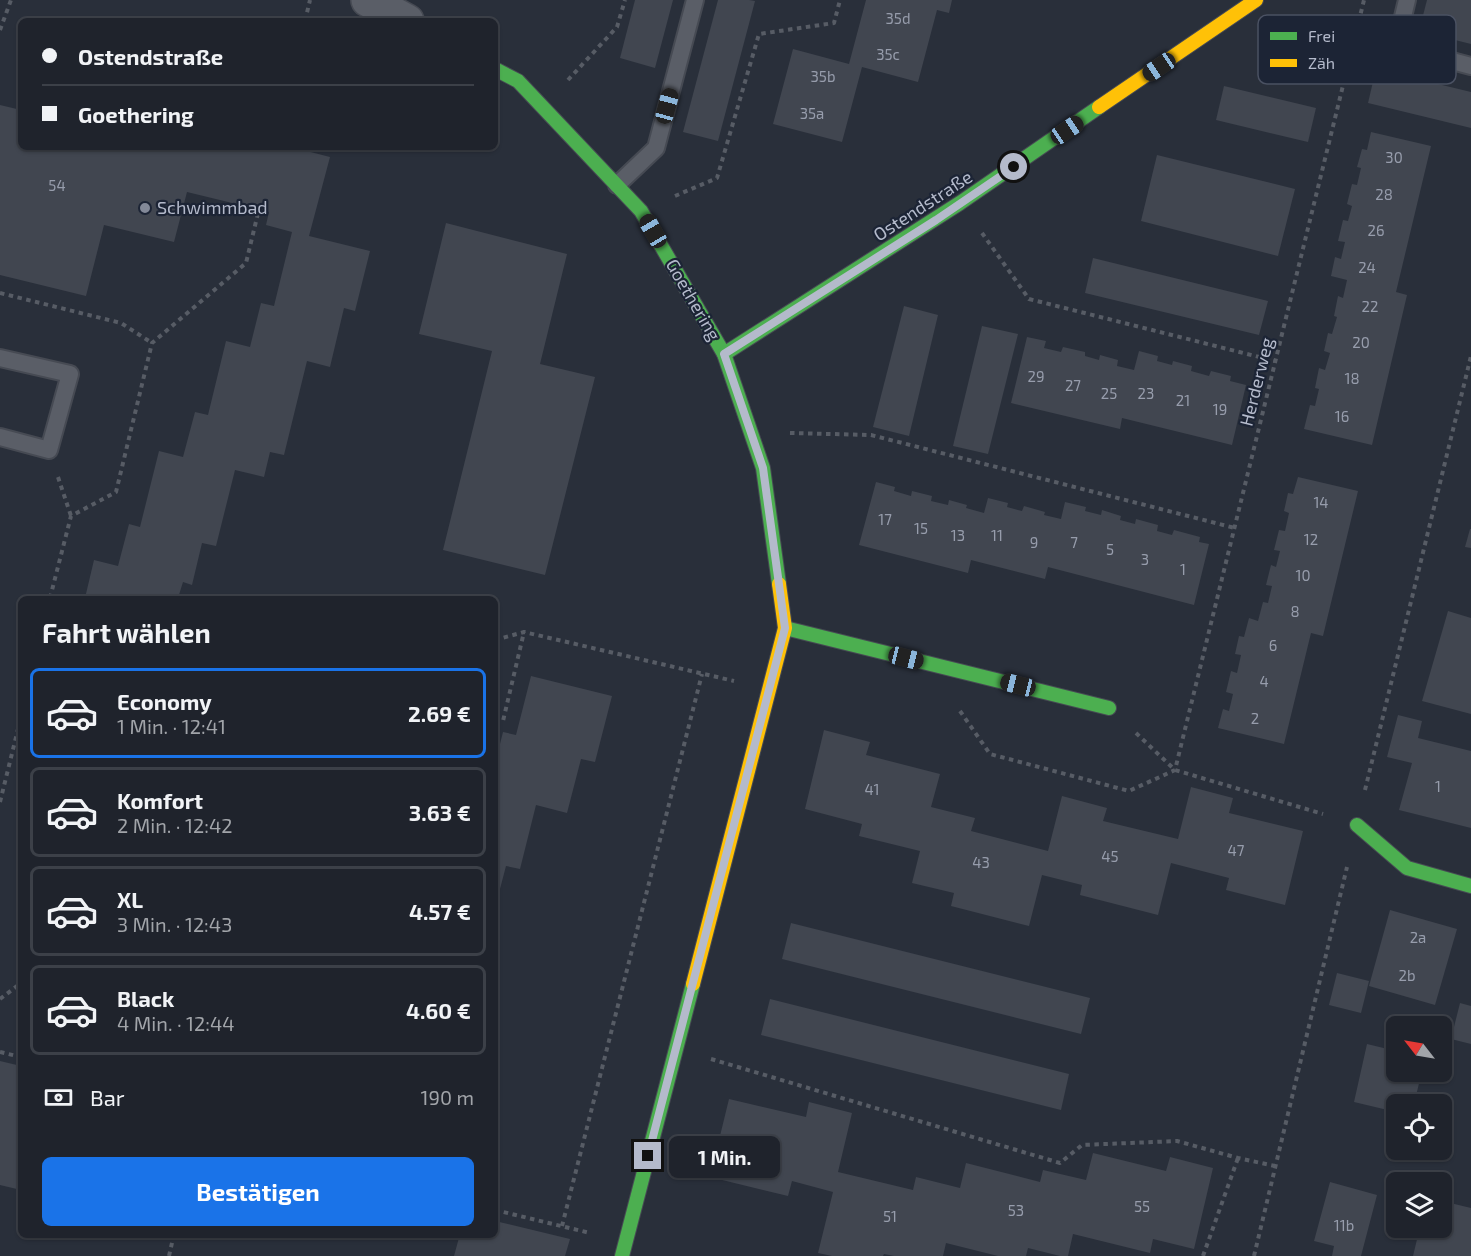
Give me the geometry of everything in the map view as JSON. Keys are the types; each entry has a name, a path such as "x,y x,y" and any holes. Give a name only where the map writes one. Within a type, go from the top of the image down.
{"street":[{"path":"368,0 401,18"},
{"name":"Ostendstraße","path":"724,354 960,203 1256,0"},
{"name":"Goethering","path":"498,71 518,81 641,211 724,354 763,468 785,628 622,1256"},
{"path":"785,628 1109,708"},
{"path":"1357,825 1407,868 1471,886"}],"lane":[{"path":"617,185 656,148 695,0"},
{"path":"1403,15 1407,0"},
{"path":"1456,62 1471,66"},
{"path":"0,358 70,374 49,450 0,437"}],"path":[{"path":"0,30 11,0"},
{"path":"306,18 310,0"},
{"path":"543,107 617,27 625,0"},
{"path":"641,211 717,178 759,34 834,23 840,0"},
{"name":"Herderweg","path":"1360,15 1364,0"},
{"name":"Herderweg","path":"1175,770 1343,84"},
{"path":"960,203 1029,299 1275,362"},
{"path":"71,516 116,492 152,344 246,263 259,209"},
{"path":"0,293 121,323 152,344"},
{"path":"750,432 871,435 1235,528"},
{"path":"49,450 71,516 51,596"},
{"path":"498,639 524,632 769,690"},
{"path":"498,721 503,721 524,632"},
{"path":"926,663 990,754 1129,791 1175,770"},
{"path":"562,1226 702,674"},
{"path":"1109,708 1175,770 1357,825"},
{"path":"0,802 18,729"},
{"path":"0,999 18,985"},
{"path":"676,1049 1060,1162 1082,1145 1177,1142 1275,1166"},
{"path":"0,1053 18,1056"},
{"path":"1203,1256 1238,1158"},
{"path":"498,1211 626,1241"},
{"path":"169,1256 173,1238"}],"building":[{"path":"635,0 673,0 655,68 620,58"},
{"path":"718,0 755,1 718,141 683,132"},
{"path":"866,0 952,0 949,13 937,10 918,82 862,67 842,142 773,124 793,49 849,64"},
{"path":"1427,0 1471,0 1471,44 1456,40 1456,15 1423,15"},
{"path":"1372,84 1438,84 1471,92 1471,128 1368,103"},
{"path":"1224,86 1316,108 1308,142 1216,120"},
{"path":"0,105 18,109 18,150 303,150 330,157 309,236 370,251 355,311 344,308 330,367 307,361 284,455 270,452 264,477 235,470 216,546 202,543 192,585 183,582 179,596 85,596 94,560 118,566 129,524 140,527 159,451 183,457 195,412 208,415 226,341 250,347 261,303 274,306 292,232 266,225 269,212 187,192 174,242 104,225 86,296 0,275"},
{"path":"1371,132 1431,146 1396,292 1407,295 1372,445 1304,429 1310,405 1315,406 1319,389 1315,388 1319,368 1325,370 1330,353 1324,351 1328,333 1332,334 1337,317 1334,316 1338,296 1343,298 1347,280 1331,276 1335,257 1341,259 1345,242 1338,241 1343,220 1348,221 1352,206 1347,204 1352,184 1357,185 1361,168 1357,167 1362,149 1367,150"},
{"path":"1157,155 1295,189 1278,256 1141,221"},
{"path":"446,223 567,254 540,364 595,377 545,575 443,550 492,351 419,334"},
{"path":"1093,258 1268,301 1259,335 1085,293"},
{"path":"904,306 938,315 909,436 873,427"},
{"path":"982,326 1018,334 988,454 953,446"},
{"path":"1027,337 1046,341 1044,348 1061,352 1063,347 1085,352 1085,356 1099,360 1100,355 1118,360 1117,366 1134,370 1139,351 1158,356 1157,361 1172,365 1173,361 1192,366 1191,371 1209,376 1211,371 1231,376 1230,381 1246,385 1232,445 1122,418 1120,429 1011,403"},
{"path":"1298,477 1358,491 1323,636 1311,633 1284,744 1218,728 1223,709 1229,711 1233,694 1226,692 1231,671 1237,673 1241,655 1235,654 1239,636 1244,637 1249,618 1258,621 1263,602 1268,603 1272,586 1266,585 1271,565 1276,567 1280,551 1274,550 1279,530 1285,531 1289,513 1284,511 1288,493 1293,494"},
{"path":"876,482 895,487 894,491 911,496 912,491 932,496 931,501 948,505 949,500 984,513 988,498 1008,503 1007,507 1022,511 1024,506 1045,512 1044,515 1061,519 1065,502 1086,507 1085,511 1101,515 1102,510 1121,516 1120,520 1135,524 1136,519 1158,525 1157,531 1172,535 1174,530 1200,537 1199,542 1209,544 1194,605 1048,567 1045,579 971,560 968,573 859,545"},
{"path":"1471,529 1471,548 1465,547"},
{"path":"1448,611 1471,618 1471,714 1422,701"},
{"path":"531,676 612,696 595,762 581,759 567,813 536,805 520,869 506,866 498,897 498,752 503,732 516,735"},
{"path":"1398,715 1422,721 1418,738 1471,751 1471,828 1399,810 1412,763 1387,757"},
{"path":"824,730 870,742 866,755 940,774 931,807 975,818 971,831 1048,851 1062,796 1107,808 1103,821 1178,839 1191,787 1233,798 1229,813 1303,831 1285,905 1226,890 1229,878 1171,863 1158,915 1080,895 1082,885 1042,875 1029,926 951,906 954,893 912,883 920,851 859,836 862,824 805,809"},
{"path":"1390,910 1457,929 1435,1005 1369,986"},
{"path":"791,923 1090,998 1081,1034 782,959"},
{"path":"1337,973 1369,981 1361,1013 1329,1005"},
{"path":"770,999 1069,1074 1061,1110 761,1035"},
{"path":"1460,1003 1471,1006 1471,1044 1452,1039"},
{"path":"1367,1044 1386,1049 1386,1082 1419,1082 1416,1094 1386,1094 1386,1110 1354,1102"},
{"path":"0,1061 18,1065 18,1189 0,1185"},
{"path":"729,1099 806,1117 809,1102 852,1113 838,1172 913,1190 916,1177 960,1188 966,1163 1040,1182 1043,1170 1086,1180 1093,1153 1166,1171 1170,1157 1213,1168 1194,1249 1153,1239 1150,1253 1073,1234 1068,1256 1028,1248 1026,1256 998,1256 946,1243 943,1256 884,1254 883,1256 832,1256 818,1253 833,1192 792,1181 788,1196 710,1177"},
{"path":"1330,1182 1377,1195 1361,1256 1332,1256 1334,1246 1314,1241"},
{"path":"1452,1203 1471,1208 1471,1256 1413,1256 1417,1238 1452,1238"},
{"path":"498,1222 570,1239 565,1256 454,1256 459,1238 498,1238"}],"traffic: fast":[{"path":"498,71 518,81 641,211 724,354 763,468 779,584"},
{"path":"724,354 960,203 1099,107"},
{"path":"785,628 1109,708"},
{"path":"1357,825 1407,868 1471,886"},
{"path":"622,1256 693,984"}],"traffic: slow":[{"path":"1099,107 1256,0"},
{"path":"693,984 785,628 779,584"}],"place":[{"name":"Schwimmbad","path":"145,208"}],"route":[{"path":"648,1156 785,628 763,468 724,354 936,220 1014,167"}]}
